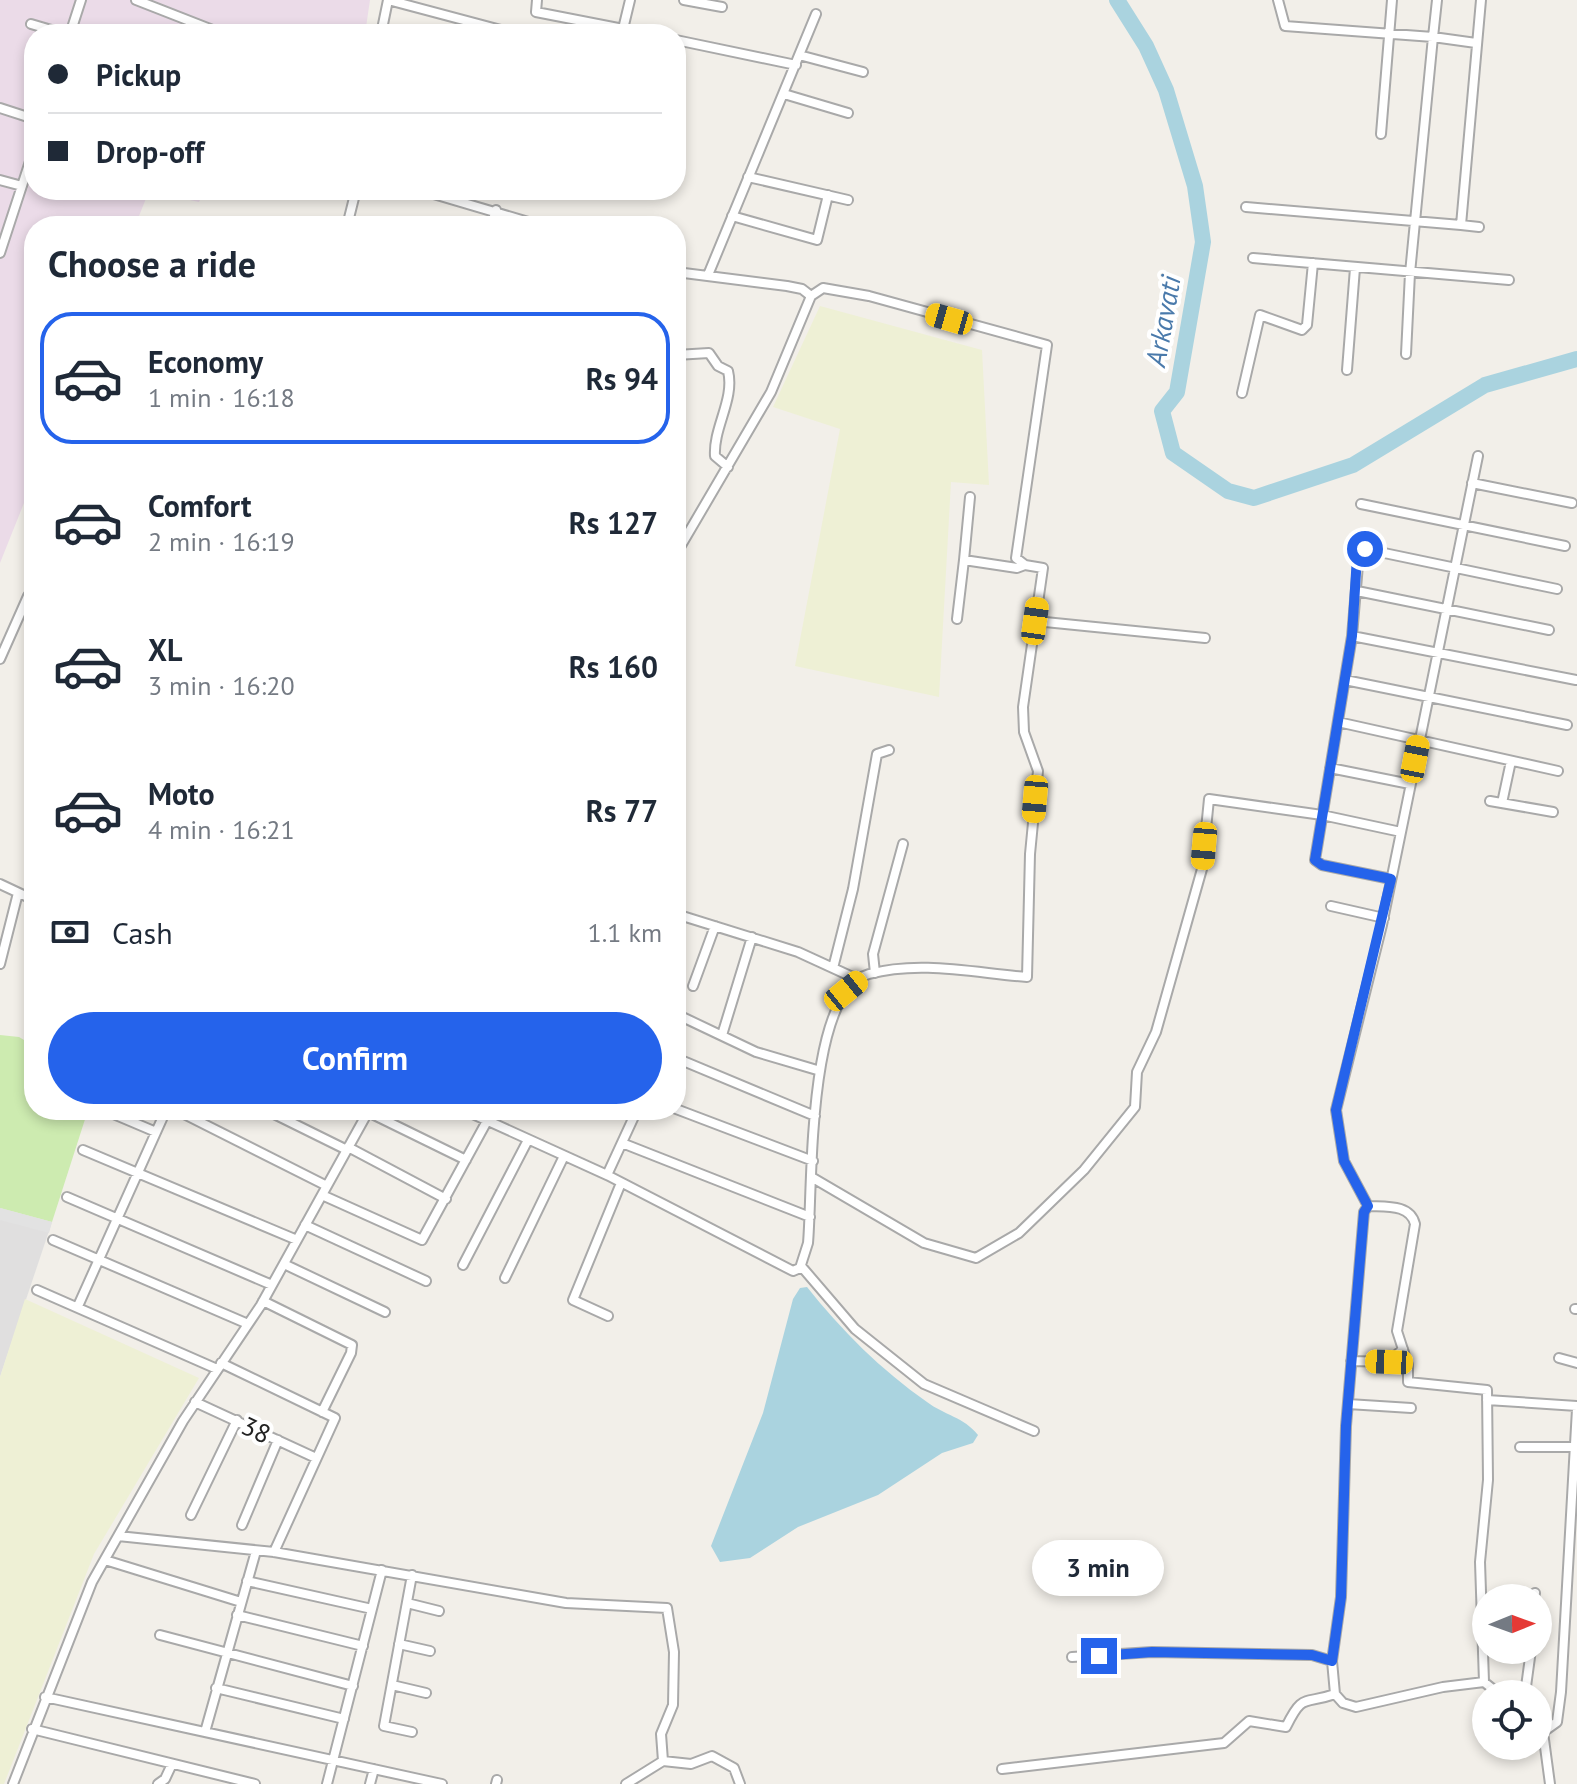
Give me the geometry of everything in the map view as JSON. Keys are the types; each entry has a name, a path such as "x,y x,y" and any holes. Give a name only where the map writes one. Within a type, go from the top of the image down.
{"street":[{"path":"72,24 81,0"},
{"path":"136,0 197,24"},
{"path":"383,24 388,0 478,24"},
{"path":"537,0 536,12 597,24"},
{"path":"624,24 630,0"},
{"path":"684,0 722,7"},
{"path":"1278,0 1285,26 1476,43"},
{"path":"1381,134 1392,0"},
{"path":"1406,354 1410,273 1437,0"},
{"path":"1461,225 1481,0"},
{"path":"708,275 816,14"},
{"path":"686,42 796,65"},
{"path":"799,55 863,72"},
{"path":"784,94 848,113"},
{"path":"0,108 24,116"},
{"path":"748,177 848,200"},
{"path":"0,180 22,186"},
{"path":"0,253 24,180"},
{"path":"732,216 817,240 828,195"},
{"path":"458,200 513,216"},
{"path":"1246,207 1479,227"},
{"path":"494,216 496,210"},
{"path":"1253,258 1509,280"},
{"path":"1242,393 1260,315 1302,330 1307,325 1313,263"},
{"path":"1347,370 1355,268"},
{"path":"686,273 802,289 811,296"},
{"path":"686,537 790,354 811,296 823,288 1047,345 1016,558 1025,565 1043,568 1023,707 1024,732 1038,771 1030,854 1027,977 915,966 875,973 859,980 846,991 817,1070 810,1217 797,1269"},
{"path":"686,354 713,354 718,366 728,371 724,410 714,446 715,456 728,467"},
{"path":"1368,1206 1344,1161 1336,1110 1384,918 1478,456"},
{"path":"1472,483 1572,503"},
{"path":"957,619 970,497"},
{"path":"1361,504 1565,546"},
{"path":"1391,879 1318,864 1315,855 1352,636 1357,557 1361,550 1557,589"},
{"path":"964,560 1017,568 1025,565"},
{"path":"1357,591 1549,630"},
{"path":"0,659 24,605"},
{"path":"1035,621 1205,638"},
{"path":"1352,636 1576,680"},
{"path":"1345,680 1567,725"},
{"path":"1338,722 1558,771"},
{"path":"833,968 853,889 877,754 889,750"},
{"path":"1502,803 1511,761"},
{"path":"1330,768 1410,784"},
{"path":"813,1178 924,1243 976,1258 1019,1233 1084,1170 1135,1107 1137,1072 1156,1032 1202,869 1209,799 1322,815 1401,832"},
{"path":"1490,801 1553,812"},
{"path":"875,973 873,954 903,844"},
{"path":"0,884 24,896"},
{"path":"0,964 18,893"},
{"path":"1331,906 1384,918"},
{"path":"686,917 752,937 859,980"},
{"path":"693,986 715,926"},
{"path":"722,1035 752,937"},
{"path":"686,1019 756,1052 817,1070"},
{"path":"686,1062 815,1116"},
{"path":"686,1113 813,1161"},
{"path":"128,1120 156,1132"},
{"path":"78,1306 161,1120"},
{"path":"194,1120 422,1240 487,1121 607,1175 797,1269 855,1329 924,1384 1034,1431"},
{"path":"288,1120 446,1199"},
{"path":"13,1784 45,1697 105,1560 195,1402 263,1301 364,1120"},
{"path":"384,1120 466,1160"},
{"path":"607,1175 632,1120"},
{"path":"463,1265 528,1140"},
{"path":"622,1143 810,1217"},
{"path":"83,1150 297,1240"},
{"path":"505,1278 564,1156"},
{"path":"608,1316 573,1300 621,1183"},
{"path":"67,1197 272,1285"},
{"path":"1368,1206 1405,1209 1413,1215 1415,1224 1397,1331 1408,1382 1484,1387 1487,1400 1488,1480 1480,1562 1484,1680"},
{"path":"1368,1206 1364,1212 1348,1404 1341,1597 1332,1661 1335,1694 1343,1703 1356,1707 1472,1683"},
{"path":"305,1225 426,1281"},
{"path":"53,1240 248,1324"},
{"path":"284,1264 385,1312"},
{"path":"37,1290 335,1418 274,1552"},
{"path":"263,1301 352,1345 322,1412"},
{"path":"1351,1361 1389,1362 1403,1349"},
{"path":"1559,1358 1577,1363"},
{"path":"1487,1400 1577,1408 1557,1722 1552,1724"},
{"name":"38","path":"195,1402 316,1458"},
{"path":"1348,1404 1411,1408"},
{"path":"191,1515 237,1420"},
{"path":"242,1525 278,1440"},
{"path":"1520,1447 1576,1447"},
{"path":"118,1536 274,1552 566,1603 667,1608 674,1652 673,1705 661,1734 663,1761"},
{"path":"205,1732 256,1551"},
{"path":"105,1560 241,1602"},
{"path":"327,1784 382,1570"},
{"path":"412,1575 384,1726 412,1732"},
{"path":"247,1581 372,1609"},
{"path":"407,1603 439,1611"},
{"path":"237,1615 363,1646"},
{"path":"160,1635 353,1686"},
{"path":"399,1644 430,1651"},
{"path":"1072,1657 1184,1653 1312,1655 1332,1661"},
{"path":"392,1685 426,1693"},
{"path":"216,1688 344,1719"},
{"path":"1002,1769 1224,1743 1249,1721 1286,1727 1296,1706 1314,1697 1335,1694"},
{"path":"45,1697 374,1769 408,1780 442,1784"},
{"path":"32,1729 255,1784"},
{"path":"626,1784 663,1761 691,1764 712,1756 734,1768 740,1784"},
{"path":"1546,1760 1550,1784"},
{"path":"158,1784 165,1779 172,1764"},
{"path":"370,1784 374,1769"}],"shaded area":[{"path":"0,0 370,0 366,24 24,24 24,200 145,200 139,216 24,216 24,503 0,563"},
{"path":"0,1208 52,1222 0,1377"},
{"path":"0,1208 52,1222 49,1233 0,1220"}],"green space":[{"path":"820,306 982,350 989,485 951,482 939,697 795,666 840,429 773,407"},
{"path":"0,1035 24,1040 24,1120 85,1120 52,1222 0,1208"},
{"path":"25,1299 199,1378 94,1554 4,1784 0,1784 0,1377"}],"water":[{"path":"807,1287 878,1363 910,1390 967,1424 978,1435 973,1443 942,1453 878,1495 798,1527 750,1558 720,1562 711,1546 763,1413 793,1299 800,1288"}],"waterway":[{"name":"Arkavati","path":"1117,0 1146,46 1166,90 1195,186 1203,242 1177,392 1162,411 1173,453 1228,491 1254,498 1353,465 1485,385 1577,359"}],"route":[{"path":"1099,1656 1152,1652 1312,1655 1332,1661 1341,1597 1346,1426 1364,1212 1368,1206 1344,1161 1336,1110 1391,879 1318,864 1315,860 1352,636 1357,557 1365,549"}]}
